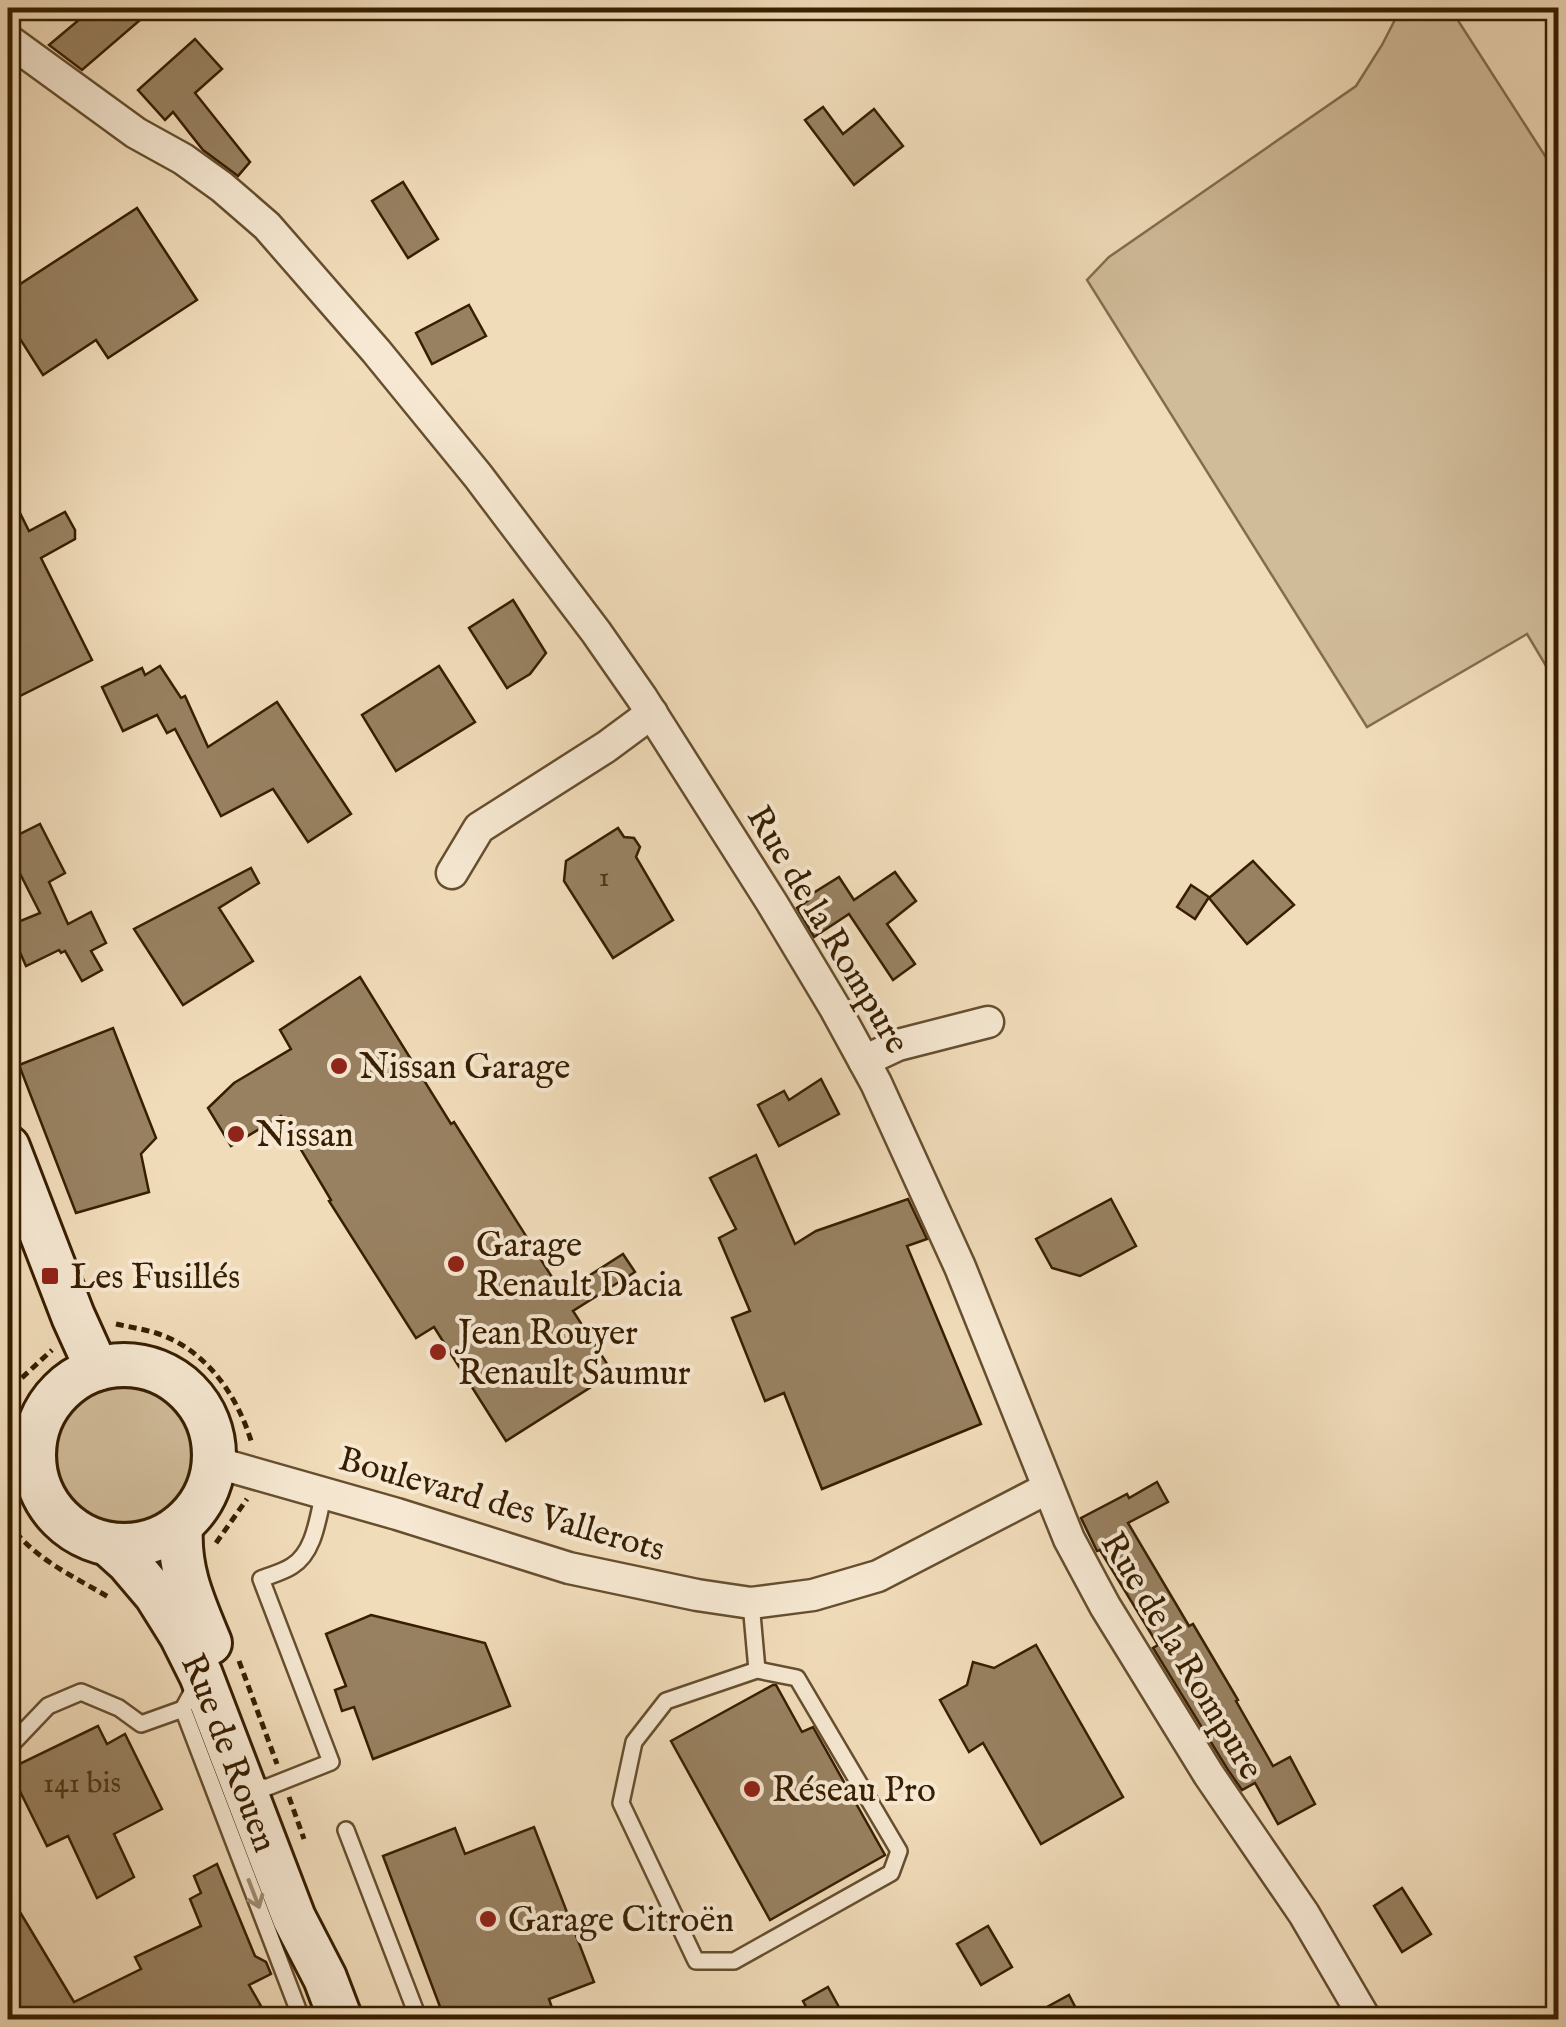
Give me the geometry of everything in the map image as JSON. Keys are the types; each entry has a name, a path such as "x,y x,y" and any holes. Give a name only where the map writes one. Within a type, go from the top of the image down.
{"main road":[{"path":"8,1147 90,1352 170,1377 189,1392 233,1466 209,1485 198,1507 196,1537 159,1538 134,1545 108,1544"},
{"path":"18,1414 52,1402 72,1382 90,1352"},
{"name":"Rue de Rouen","path":"18,1414 34,1455 38,1483 51,1508 72,1528 108,1544 156,1595 181,1634 192,1692 256,1787"},
{"name":"Rue de Rouen","path":"196,1537 179,1548 186,1584 256,1787 314,1911 325,1978 341,2020"}],"street":[{"name":"Rue de la Rompure","path":"8,40 136,133 222,187 267,226 478,476 596,632 772,903 864,1061 960,1266 1069,1539 1137,1661 1304,1914 1366,2020"},
{"path":"452,873 478,828 652,714"},
{"path":"864,1061 898,1045 988,1022"},
{"name":"Boulevard des Vallerots","path":"233,1466 569,1568 697,1595 751,1602 813,1595 878,1576 1048,1488"}],"lane":[{"path":"256,1787 332,1762 261,1579 291,1567 306,1552 324,1492"},
{"path":"751,1602 757,1670"},
{"path":"757,1670 797,1678 899,1851 891,1872 734,1961 696,1961 621,1803 634,1742 666,1701 757,1670"},
{"path":"8,1748 48,1706 81,1692 119,1708 141,1724 192,1692 302,2020"},
{"path":"346,1830 419,2020"}],"path":[{"path":"18,1414 13,1386 53,1349 90,1352 111,1323 158,1333 195,1353 224,1382 244,1418 253,1445 233,1466 250,1492 244,1506 196,1537"}],"shaded area":[{"path":"1401,8 1450,8 1558,176 1558,686 1527,634 1367,727 1087,280 1109,257 1356,86"},
{"path":"124,1388 150,1393 171,1408 186,1429 191,1455 186,1481 171,1502 150,1517 124,1522 98,1517 77,1502 62,1481 57,1455 62,1429 77,1408 98,1393"}],"building":[{"path":"93,8 154,8 82,70 49,45"},
{"path":"195,39 222,69 195,93 250,162 238,176 203,150 173,112 165,120 138,90"},
{"path":"823,107 843,134 874,109 903,146 854,185 805,120"},
{"path":"403,182 438,239 408,258 372,201"},
{"path":"137,208 197,300 108,358 96,340 43,375 8,320 8,292"},
{"path":"469,305 486,336 432,364 416,333"},
{"path":"8,489 29,531 65,512 75,530 75,539 41,558 92,660 8,702"},
{"path":"513,600 546,653 530,674 507,688 469,628"},
{"path":"160,666 181,698 185,696 208,747 277,702 351,814 308,842 273,789 221,816 175,729 167,733 157,715 123,731 102,687 142,668 145,675"},
{"path":"439,666 475,722 396,771 362,715"},
{"path":"40,824 65,873 49,882 68,924 91,912 106,943 91,951 102,970 82,981 65,951 59,950 26,966 19,950 8,954 8,926 40,913 8,850 8,840"},
{"path":"618,828 640,847 636,857 673,920 613,958 564,881 566,861"},
{"path":"1253,861 1294,905 1247,944 1209,898"},
{"path":"251,868 259,883 219,908 253,961 183,1005 134,929"},
{"path":"895,872 916,901 887,924 915,964 893,980 849,914 814,937 797,908 839,877 854,900"},
{"path":"1191,885 1209,897 1195,919 1177,907"},
{"path":"360,977 562,1293 623,1254 635,1272 573,1311 613,1373 506,1441 434,1327 416,1338 329,1201 281,1116 231,1146 208,1108 234,1083 291,1049 280,1030"},
{"path":"113,1028 156,1138 141,1154 149,1192 76,1213 19,1065"},
{"path":"821,1079 839,1114 779,1146 758,1105 784,1091 789,1100"},
{"path":"756,1155 795,1244 816,1231 908,1199 927,1239 907,1246 981,1424 822,1489 784,1393 765,1401 732,1318 750,1311 719,1238 736,1229 710,1178"},
{"path":"1111,1199 1136,1246 1080,1276 1052,1268 1036,1239"},
{"path":"1157,1482 1168,1502 1128,1523 1189,1626 1193,1624 1273,1766 1290,1757 1315,1804 1278,1824 1255,1783 1242,1790 1228,1770 1153,1648 1158,1645 1100,1550 1097,1551 1081,1518"},
{"path":"371,1615 485,1643 510,1706 373,1759 354,1707 342,1711 335,1690 346,1686 326,1634"},
{"path":"1036,1645 1123,1797 1041,1844 983,1743 969,1752 940,1700 967,1685 973,1662 994,1668"},
{"path":"773,1685 802,1732 813,1727 885,1855 770,1920 671,1741"},
{"path":"98,1726 107,1744 125,1734 162,1809 114,1834 134,1877 97,1898 68,1836 47,1846 9,1769"},
{"name":"Garage Citroën","path":"534,1827 594,1982 549,1999 556,2020 445,2020 383,1856 455,1828 465,1854"},
{"path":"217,1864 255,1956 266,1962 271,1974 249,1985 261,2006 256,2008 262,2020 8,2020 8,1892 74,2002 141,1969 135,1957 201,1926 190,1899 201,1893 194,1876"},
{"path":"1402,1888 1431,1934 1402,1952 1374,1906"},
{"path":"988,1926 1012,1967 981,1985 957,1944"},
{"path":"828,1987 846,2020 813,2020 803,2001"},
{"path":"1069,1995 1082,2020 1023,2020"}],"place":[{"name":"Nissan Garage","path":"339,1066"},
{"name":"Nissan","path":"236,1134"},
{"name":"Garage Renault Dacia","path":"456,1264"},
{"name":"Les Fusillés","path":"50,1276"},
{"name":"Jean Rouyer Renault Saumur","path":"438,1352"},
{"name":"Réseau Pro","path":"752,1789"},
{"name":"Garage Citroën","path":"488,1919"}]}
